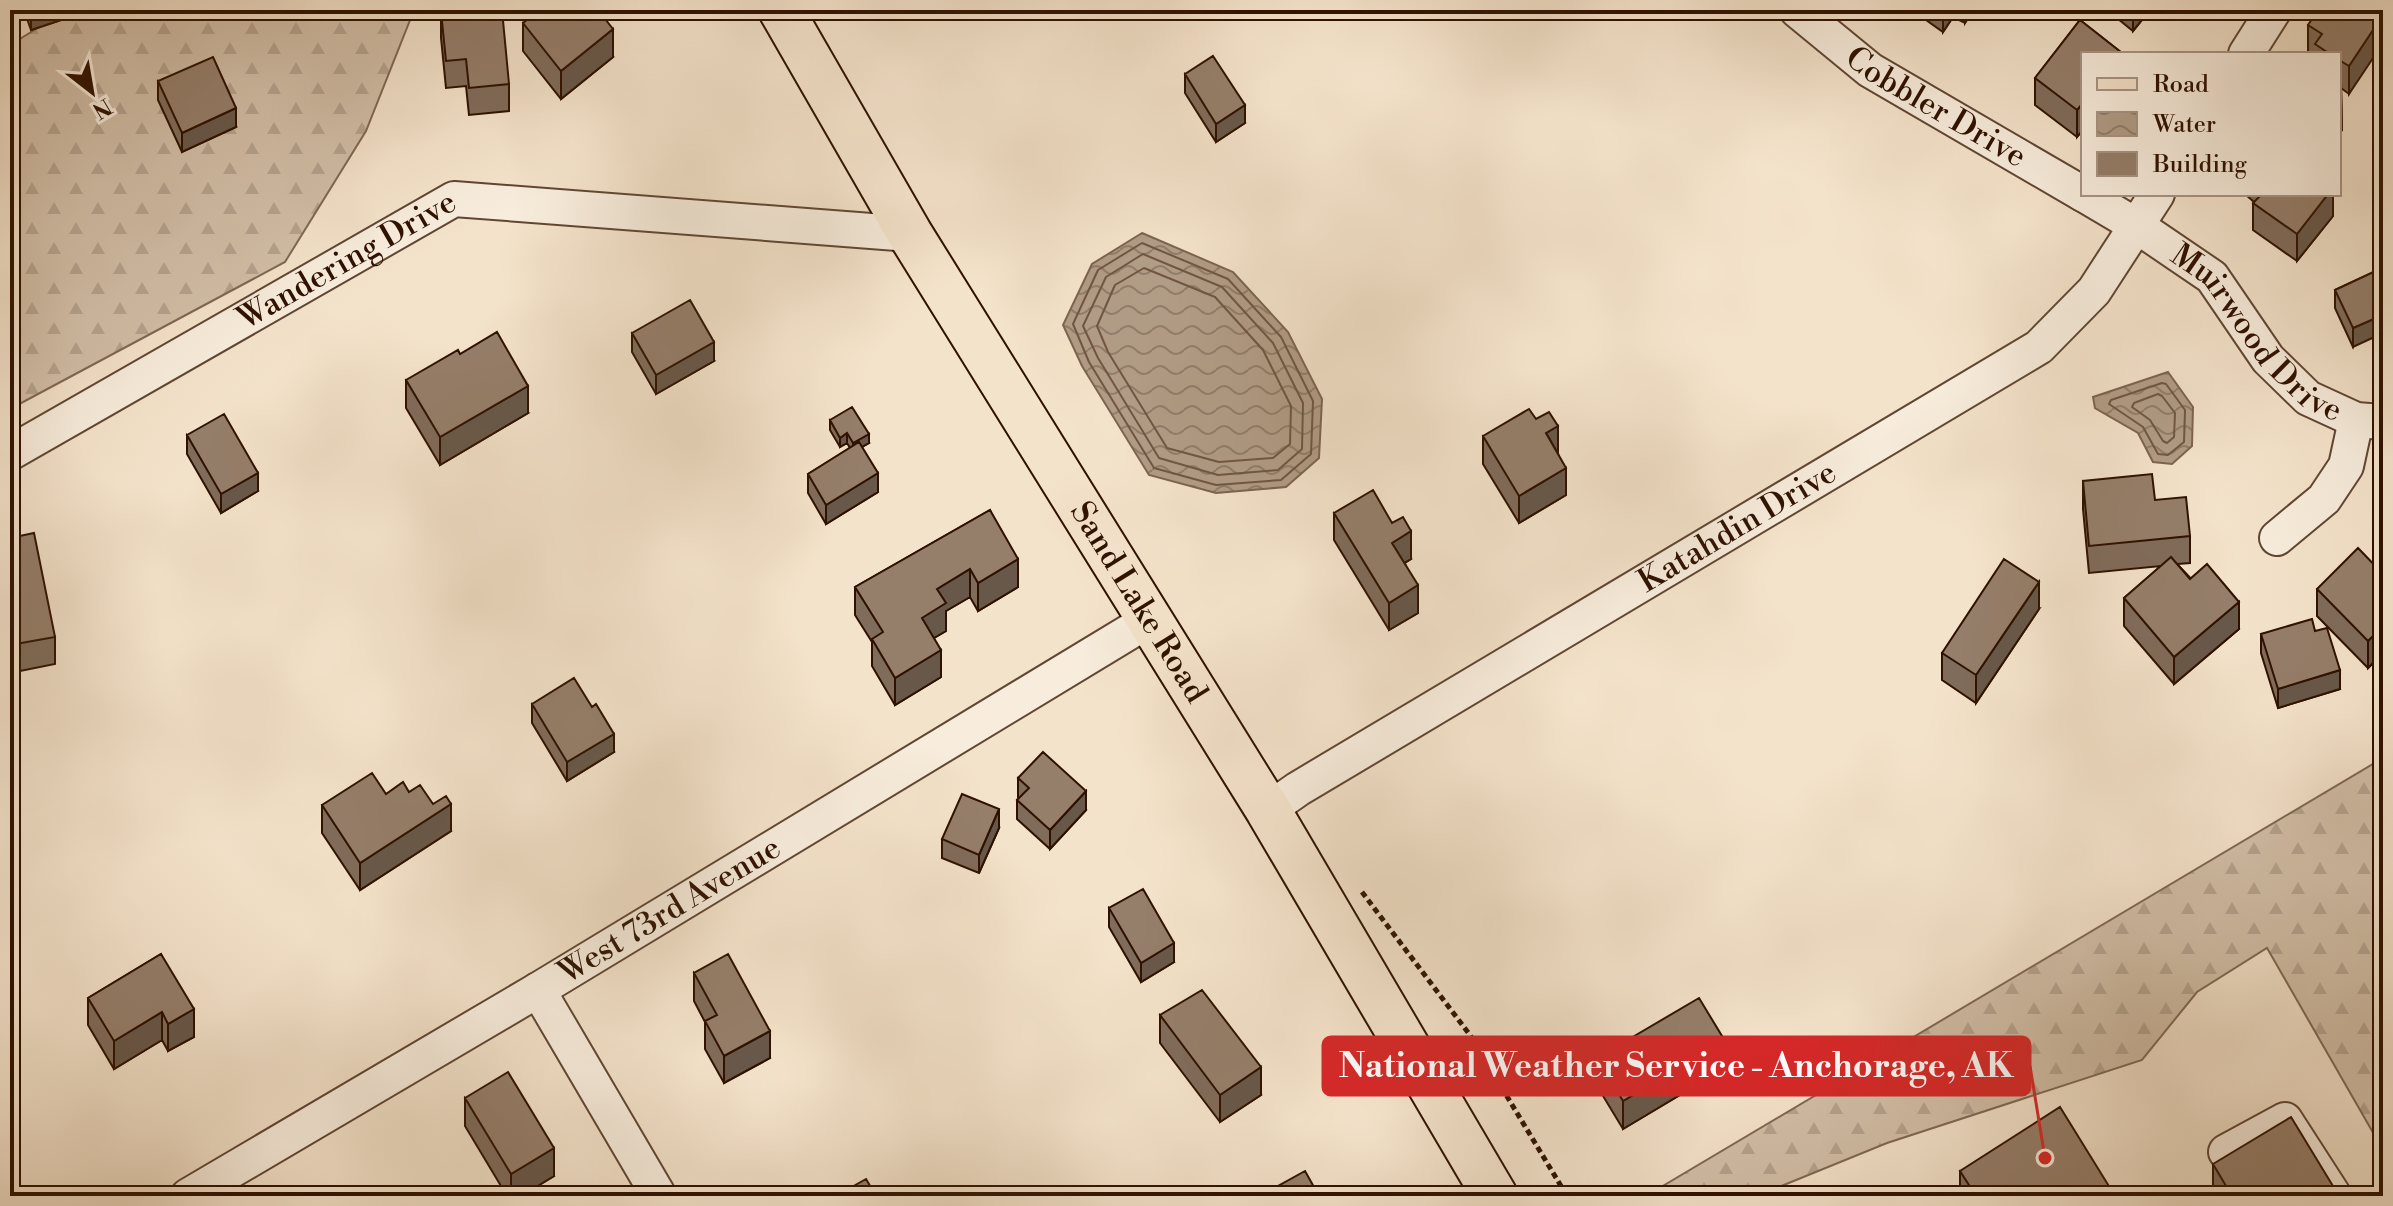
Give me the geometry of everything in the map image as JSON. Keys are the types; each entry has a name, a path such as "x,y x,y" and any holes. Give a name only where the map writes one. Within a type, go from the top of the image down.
{"main road":[{"name":"Sand Lake Road","path":"781,10 910,234 1268,810 1495,1196"}],"street":[{"name":"Cobbler Drive","path":"1797,10 1870,70 2081,193"},
{"path":"2247,52 2274,10"},
{"name":"Cobbler Drive","path":"2086,196 2137,226"},
{"name":"Katahdin Drive","path":"1268,810 1298,789 2039,347 2094,291 2156,196"},
{"name":"Wandering Drive","path":"10,453 454,199 910,234"},
{"name":"Muirwood Drive","path":"2137,226 2212,277 2268,359 2308,398 2370,421"},
{"path":"2277,538 2324,499 2370,421"},
{"name":"West 73rd Avenue","path":"188,1196 538,990 1149,620"},
{"path":"538,990 659,1196"},
{"path":"2226,1152 2285,1120 2334,1196"}],"path":[{"path":"1470,1035 1567,1196"}],"green space":[{"path":"67,10 414,10 366,131 285,262 10,409 10,45"},
{"path":"2383,758 2383,1150 2267,948 2197,992 2142,1060 1887,1143 1757,1196 1646,1196"}],"water":[{"path":"1142,233 1233,272 1288,332 1322,399 1319,458 1286,487 1216,493 1149,475 1082,366 1063,325 1092,264"},
{"path":"2168,372 2193,407 2192,446 2172,464 2153,462 2138,433 2095,408 2093,397"}],"building":[{"path":"502,10 509,84 469,88 466,59 446,61 441,11"},
{"path":"540,10 598,10 613,29 561,71 523,23"},
{"path":"2318,10 2383,11 2349,66 2341,61 2341,52 2327,52 2315,44 2322,34 2308,25"},
{"path":"2080,20 2121,52 2081,52 2081,105 2077,110 2035,78"},
{"path":"1213,56 1245,105 1216,124 1185,74"},
{"path":"213,57 236,108 182,133 158,81"},
{"path":"2260,196 2326,196 2297,234 2253,203"},
{"path":"2380,269 2383,275 2383,315 2353,328 2335,290"},
{"path":"690,300 714,342 656,375 632,333"},
{"path":"497,332 528,386 440,437 406,380"},
{"path":"852,407 869,434 853,443 847,433 840,438 830,420"},
{"path":"1529,409 1536,419 1549,412 1558,426 1546,433 1566,468 1519,496 1483,436"},
{"path":"224,414 258,473 221,494 187,435"},
{"path":"859,442 878,473 826,505 808,474"},
{"path":"2152,474 2155,500 2186,497 2190,536 2089,546 2083,481"},
{"path":"1373,490 1392,523 1403,517 1411,531 1392,543 1418,585 1389,603 1334,513"},
{"path":"990,510 1018,559 978,583 970,569 937,589 946,603 922,618 941,650 895,678 872,639 883,632 855,587"},
{"path":"34,533 55,637 10,645 10,538"},
{"path":"2358,548 2383,574 2383,626 2368,641 2317,589"},
{"path":"2171,557 2190,579 2207,564 2239,602 2174,657 2124,598"},
{"path":"2004,559 2039,582 1976,675 1942,653"},
{"path":"2312,619 2315,631 2327,628 2340,670 2278,689 2261,634"},
{"path":"574,678 592,707 596,704 614,734 567,762 532,704"},
{"path":"1043,752 1086,791 1050,830 1017,800 1029,788 1018,778"},
{"path":"372,773 386,794 403,782 409,792 420,785 433,804 446,796 451,804 360,863 322,805"},
{"path":"962,794 999,809 979,855 942,839"},
{"path":"1143,889 1174,943 1141,963 1109,908"},
{"path":"161,954 194,1009 168,1024 162,1012 114,1041 88,998"},
{"path":"728,954 770,1031 724,1056 705,1021 717,1015 694,973"},
{"path":"1202,990 1261,1067 1220,1095 1160,1015"},
{"path":"1699,998 1725,1041 1623,1101 1597,1058"},
{"path":"508,1072 554,1148 511,1174 465,1098"},
{"path":"2060,1107 2115,1196 1976,1196 1960,1171"},
{"path":"2291,1117 2339,1196 2232,1196 2213,1164"},
{"path":"1305,1171 1319,1196 1260,1196"},
{"path":"866,1179 876,1196 836,1196"}],"place":[{"name":"National Weather Service - Anchorage, AK","path":"2045,1158"}]}
